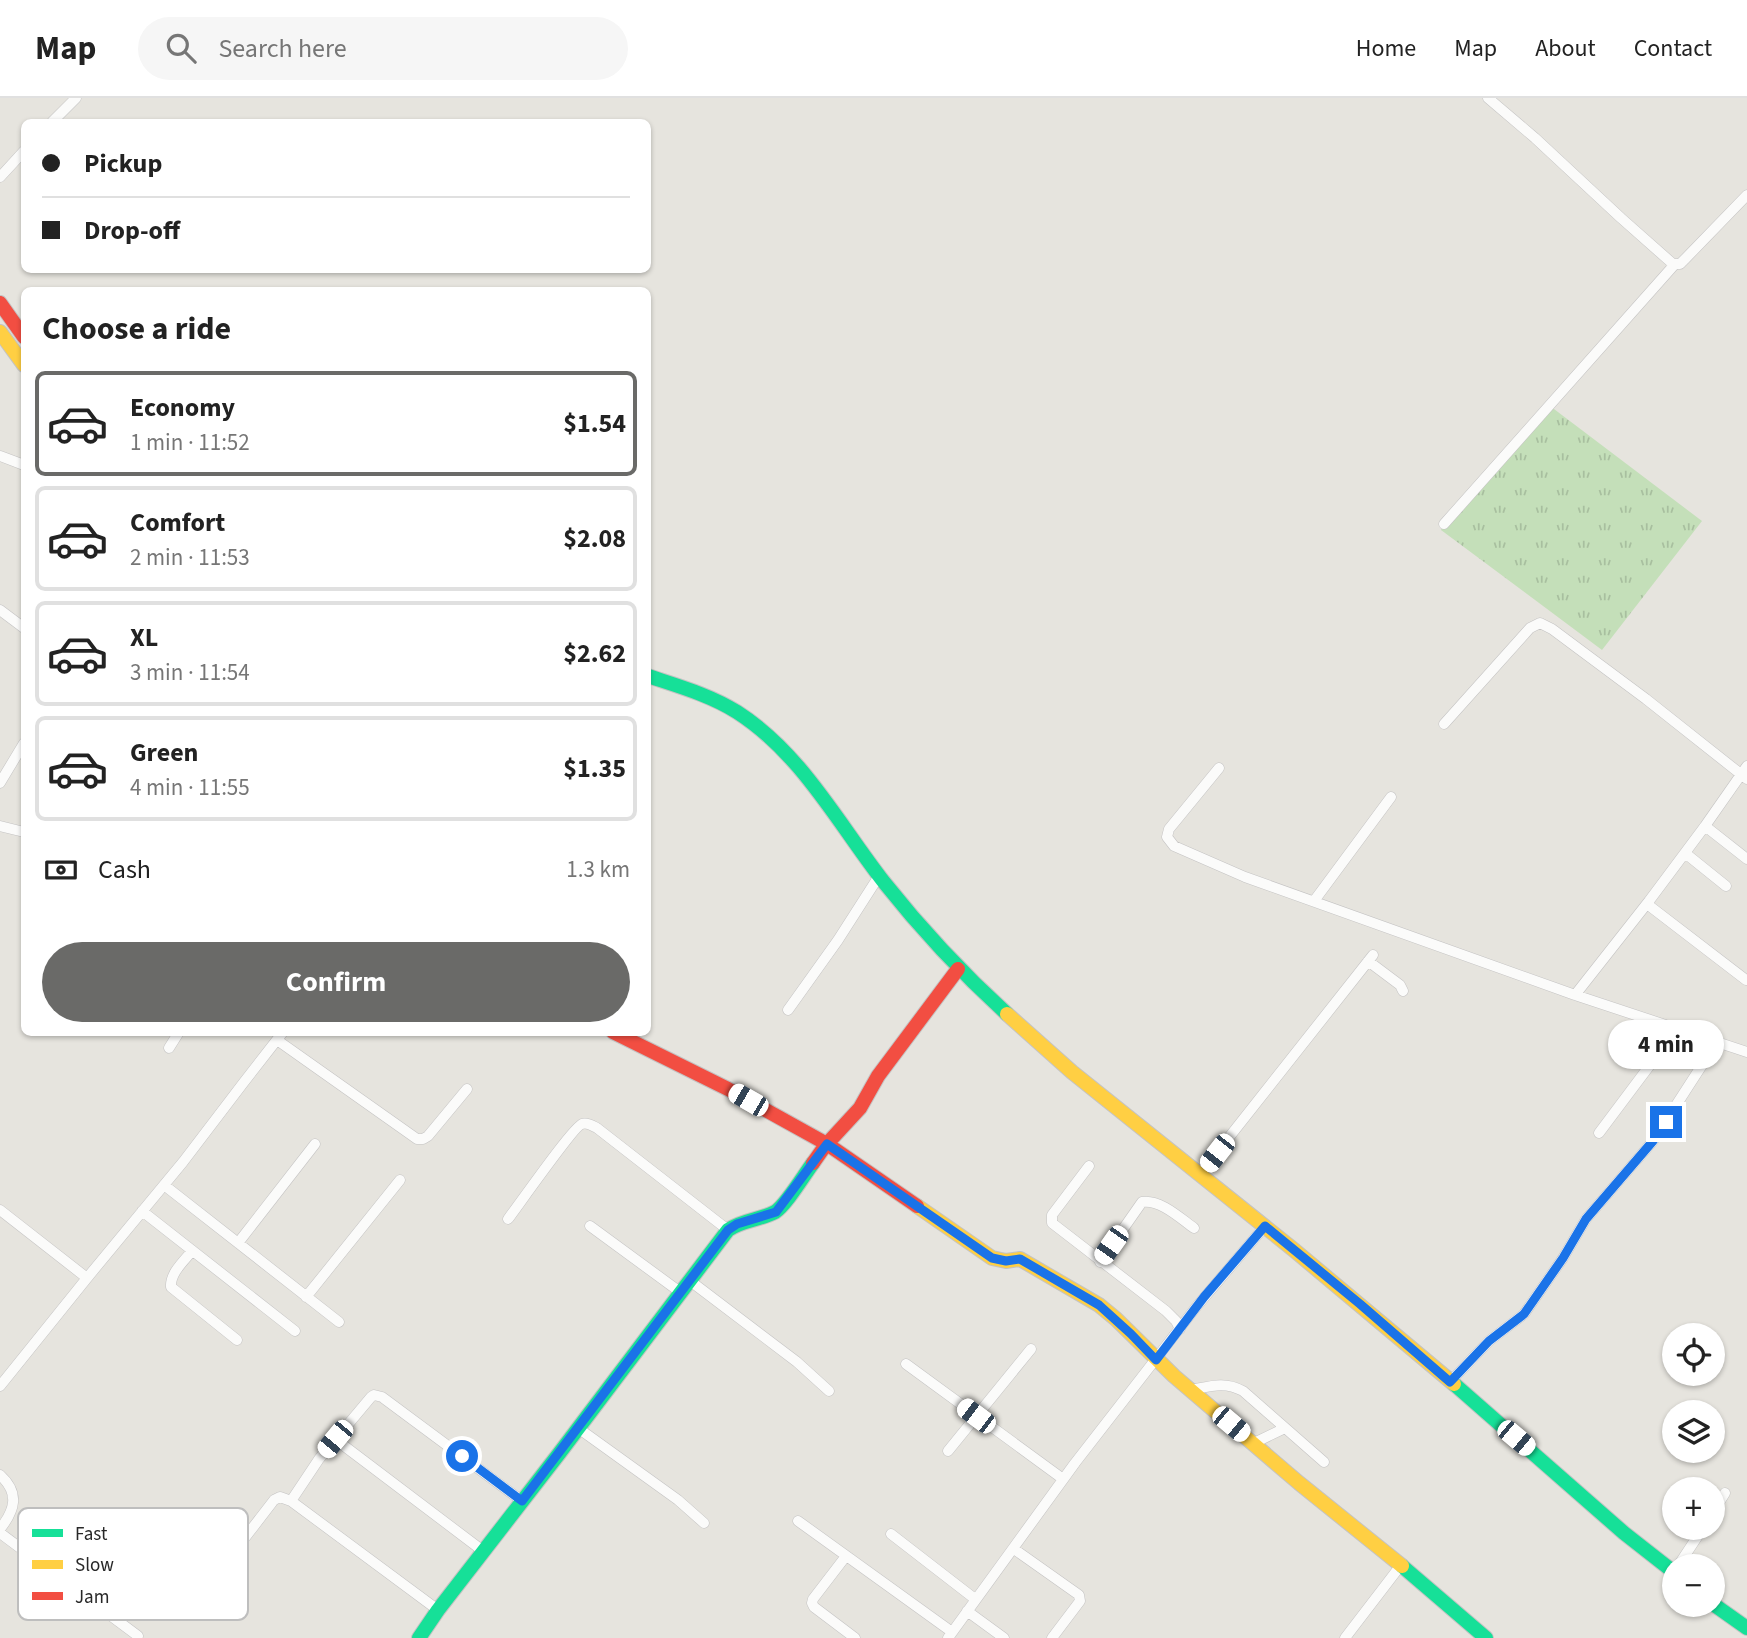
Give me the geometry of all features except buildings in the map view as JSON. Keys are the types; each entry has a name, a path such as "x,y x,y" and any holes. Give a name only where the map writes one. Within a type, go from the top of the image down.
{"street":[{"path":"55,119 76,98"},
{"path":"1488,98 1672,263 1680,264 1747,195"},
{"path":"0,177 21,154"},
{"path":"1444,524 1675,264"},
{"path":"0,303 21,333"},
{"path":"0,332 21,361"},
{"path":"0,456 21,464"},
{"path":"0,610 21,626"},
{"path":"1444,724 1530,628 1539,623 1552,629 1745,773 1575,995"},
{"path":"651,677 690,689 723,704 765,733 797,765 908,912 958,968 1016,1023 1067,1068 1341,1288 1618,1528 1662,1560"},
{"path":"0,783 21,753"},
{"path":"1219,768 1171,824 1167,834 1169,842 1178,848 1245,877 1575,995 1747,1052"},
{"path":"1314,901 1391,797"},
{"path":"0,826 21,831"},
{"path":"1705,826 1747,859"},
{"path":"1685,853 1726,886"},
{"path":"788,1010 879,876"},
{"path":"1647,904 1746,980"},
{"path":"1200,1174 1371,958 1402,986 1403,991"},
{"path":"419,1638 728,1230 737,1224 776,1212 827,1144 860,1108 878,1076 958,968"},
{"path":"1599,1133 1677,1029"},
{"path":"169,1048 176,1036"},
{"path":"621,1036 728,1088 827,1144 992,1258 1006,1261 1020,1259 1094,1301 1116,1319 1156,1360 1298,1483 1401,1565 1486,1638"},
{"path":"0,1386 280,1037 417,1139 428,1136 467,1089"},
{"path":"1450,1382 1489,1341 1524,1314 1586,1219 1653,1141 1704,1062"},
{"path":"508,1219 563,1144 583,1123 597,1128 728,1230"},
{"path":"238,1243 315,1144"},
{"path":"1089,1166 1052,1214 1051,1220 1100,1262 1166,1311 1180,1329"},
{"path":"306,1297 400,1180"},
{"path":"163,1185 339,1322"},
{"path":"1100,1262 1142,1202 1150,1201 1194,1228"},
{"path":"0,1210 87,1278"},
{"path":"142,1211 295,1331"},
{"path":"590,1226 680,1292"},
{"path":"798,1521 950,1635 1063,1479 1204,1297 1265,1226"},
{"path":"192,1251 172,1276 171,1287 237,1340"},
{"path":"689,1280 797,1362 829,1391"},
{"path":"948,1451 1031,1349"},
{"path":"905,1364 1063,1479"},
{"path":"1191,1390 1217,1385 1234,1386 1324,1462"},
{"path":"291,1501 335,1439 371,1397 379,1395 522,1501"},
{"path":"578,1428 678,1500 704,1523"},
{"path":"1254,1443 1285,1428"},
{"path":"335,1439 483,1551"},
{"path":"0,1475 10,1487 14,1502 0,1531 18,1545"},
{"path":"248,1534 274,1500 280,1497 291,1501 438,1610"},
{"path":"891,1534 975,1599"},
{"path":"1014,1549 1079,1595 1080,1601 1052,1638"},
{"path":"846,1556 811,1603 855,1638"},
{"path":"1345,1638 1401,1565"},
{"path":"967,1611 1004,1638"},
{"path":"1725,1612 1747,1628"},
{"path":"117,1620 138,1636"}],"green space":[{"path":"1550,406 1702,521 1602,650 1441,530"}],"traffic: fast":[{"path":"651,677 694,691 727,706 760,729 817,790 912,916 958,967 1007,1014"},
{"path":"419,1638 728,1230 775,1212 813,1163"},
{"path":"1454,1384 1624,1533 1662,1563"},
{"path":"1402,1566 1486,1638"},
{"path":"1725,1612 1747,1628"}],"traffic: slow":[{"path":"0,332 21,361"},
{"path":"1007,1014 1072,1072 1294,1250 1454,1384"},
{"path":"917,1206 992,1258 1006,1261 1020,1259 1099,1305 1174,1376 1299,1483 1402,1566"}],"traffic: jam":[{"path":"0,303 21,333"},
{"path":"813,1163 860,1108 878,1076 958,969"},
{"path":"621,1036 728,1089 827,1144 917,1206"}],"route":[{"path":"462,1456 522,1501 730,1227 776,1212 827,1144 992,1258 1001,1261 1020,1259 1094,1301 1116,1319 1156,1360 1204,1297 1265,1226 1450,1382 1489,1341 1524,1314 1586,1219 1630,1169 1666,1122"}]}
